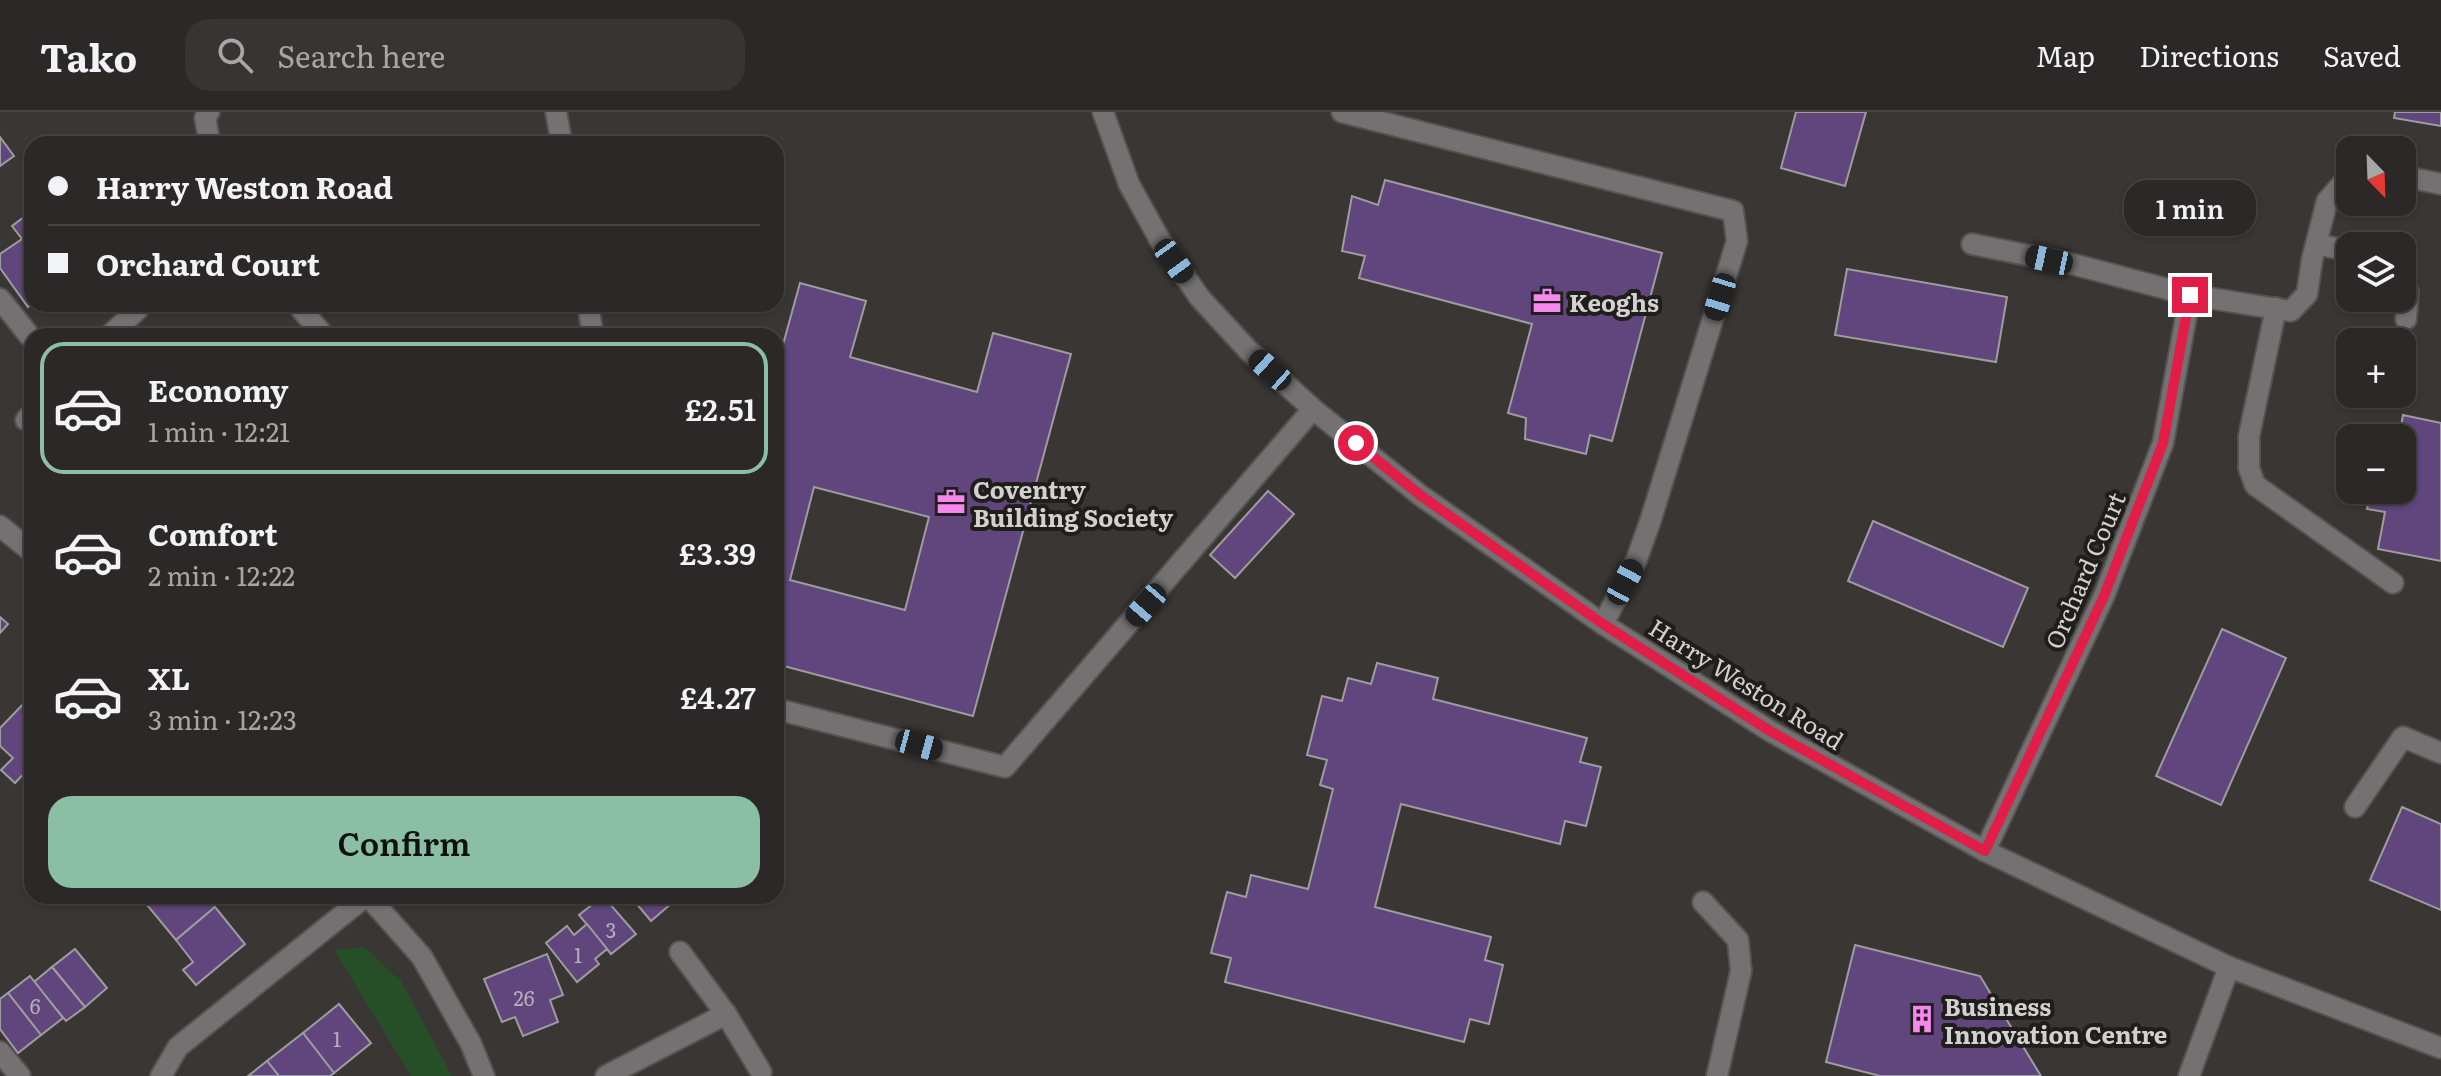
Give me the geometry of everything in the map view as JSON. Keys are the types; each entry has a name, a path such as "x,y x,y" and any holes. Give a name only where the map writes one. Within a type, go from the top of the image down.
{"street":[{"path":"556,112 560,136"},
{"name":"Harry Weston Road","path":"1103,112 1129,184 1161,242 1200,298 1248,350 1313,409 1420,495 1603,624 1770,731 1985,851 2229,967 2441,1048"},
{"path":"1342,112 1733,211 1737,241 1650,522 1636,561 1603,624"},
{"path":"207,115 209,136"},
{"path":"2416,179 2441,184"},
{"path":"2336,191 2327,201 2307,294 2283,310 2249,436 2249,468 2255,485 2393,583"},
{"path":"1972,244 2072,264 2190,295 2283,310"},
{"path":"2316,244 2336,248"},
{"name":"Orchard Court","path":"1985,851 2104,596 2163,443 2190,295"},
{"path":"0,299 24,329"},
{"path":"118,328 135,312"},
{"path":"304,312 317,328"},
{"path":"2406,319 2407,312"},
{"path":"784,711 1005,767 1313,409"},
{"path":"0,526 24,546"},
{"path":"2355,807 2403,737 2441,753"},
{"path":"1703,902 1738,940 1741,971 1717,1076"},
{"path":"161,1076 178,1047 357,904"},
{"path":"374,904 422,957 471,1044 484,1076"},
{"path":"680,952 726,1014 761,1072"},
{"path":"2189,1076 2229,967"},
{"path":"606,1076 726,1014"},
{"path":"0,1052 20,1076"}],"green space":[{"path":"364,947 401,981 452,1076 411,1076 334,950"}],"building":[{"path":"1796,112 1866,112 1845,186 1781,168"},
{"path":"2395,112 2441,112 2441,126 2394,118"},
{"path":"0,137 14,156 0,166"},
{"name":"Keoghs","path":"1385,180 1662,253 1612,441 1590,435 1586,454 1525,439 1526,418 1508,413 1532,324 1359,278 1365,256 1342,251 1352,196 1378,205"},
{"path":"24,217 24,301 0,268 0,254 22,239 12,226"},
{"path":"1847,269 2007,297 1996,362 1835,335"},
{"name":"Coventry Building Society","path":"800,283 866,301 850,357 977,392 993,333 1071,354 973,716 784,666 784,341","holes":["814,487 929,517 905,610 790,580"]},
{"path":"2403,415 2441,423 2441,561 2378,549 2385,512 2367,509 2368,504 2416,504 2416,424 2401,424"},
{"path":"1268,491 1294,514 1235,578 1210,555"},
{"path":"1873,521 2028,588 2003,647 1848,581"},
{"path":"0,617 8,624 0,633"},
{"path":"2222,629 2286,658 2221,805 2156,776"},
{"path":"1377,663 1438,678 1433,699 1587,738 1580,762 1601,767 1586,826 1565,821 1560,844 1401,804 1375,907 1491,937 1485,960 1503,965 1489,1024 1470,1019 1464,1042 1225,982 1231,958 1211,953 1227,892 1246,897 1251,875 1308,889 1333,789 1320,785 1327,760 1307,755 1322,696 1342,701 1348,678 1371,684"},
{"path":"24,703 24,773 15,783 1,770 13,758 0,746 0,728"},
{"path":"2402,807 2441,824 2441,910 2370,880"},
{"path":"213,904 215,907 176,940 147,905"},
{"path":"593,904 610,904 636,934 611,954 579,915"},
{"path":"637,904 671,904 651,921"},
{"path":"215,907 245,944 196,985 183,970 193,962 176,940"},
{"path":"587,924 607,949 595,959 599,964 577,982 546,943 567,926 574,935"},
{"name":"Business Innovation Centre","path":"1855,945 1980,976 2041,1076 1880,1076 1826,1062"},
{"path":"75,949 107,988 85,1007 52,967"},
{"path":"547,954 563,995 550,1000 558,1022 523,1036 515,1017 502,1022 484,979"},
{"path":"52,967 85,1007 66,1021 34,982"},
{"path":"30,976 63,1018 41,1035 8,993"},
{"path":"8,993 41,1035 18,1053 0,1029 0,999"},
{"path":"339,1004 371,1043 334,1073 303,1033"},
{"path":"303,1033 334,1073 330,1076 279,1076 267,1061"},
{"path":"267,1061 279,1076 248,1076"}],"place":[{"name":"Keoghs","path":"1547,301"},
{"name":"Coventry Building Society","path":"951,502"},
{"name":"Business Innovation Centre","path":"1922,1019"}],"route":[{"path":"1356,443 1420,495 1603,624 1770,731 1985,851 2104,596 2163,443 2190,295"}]}
